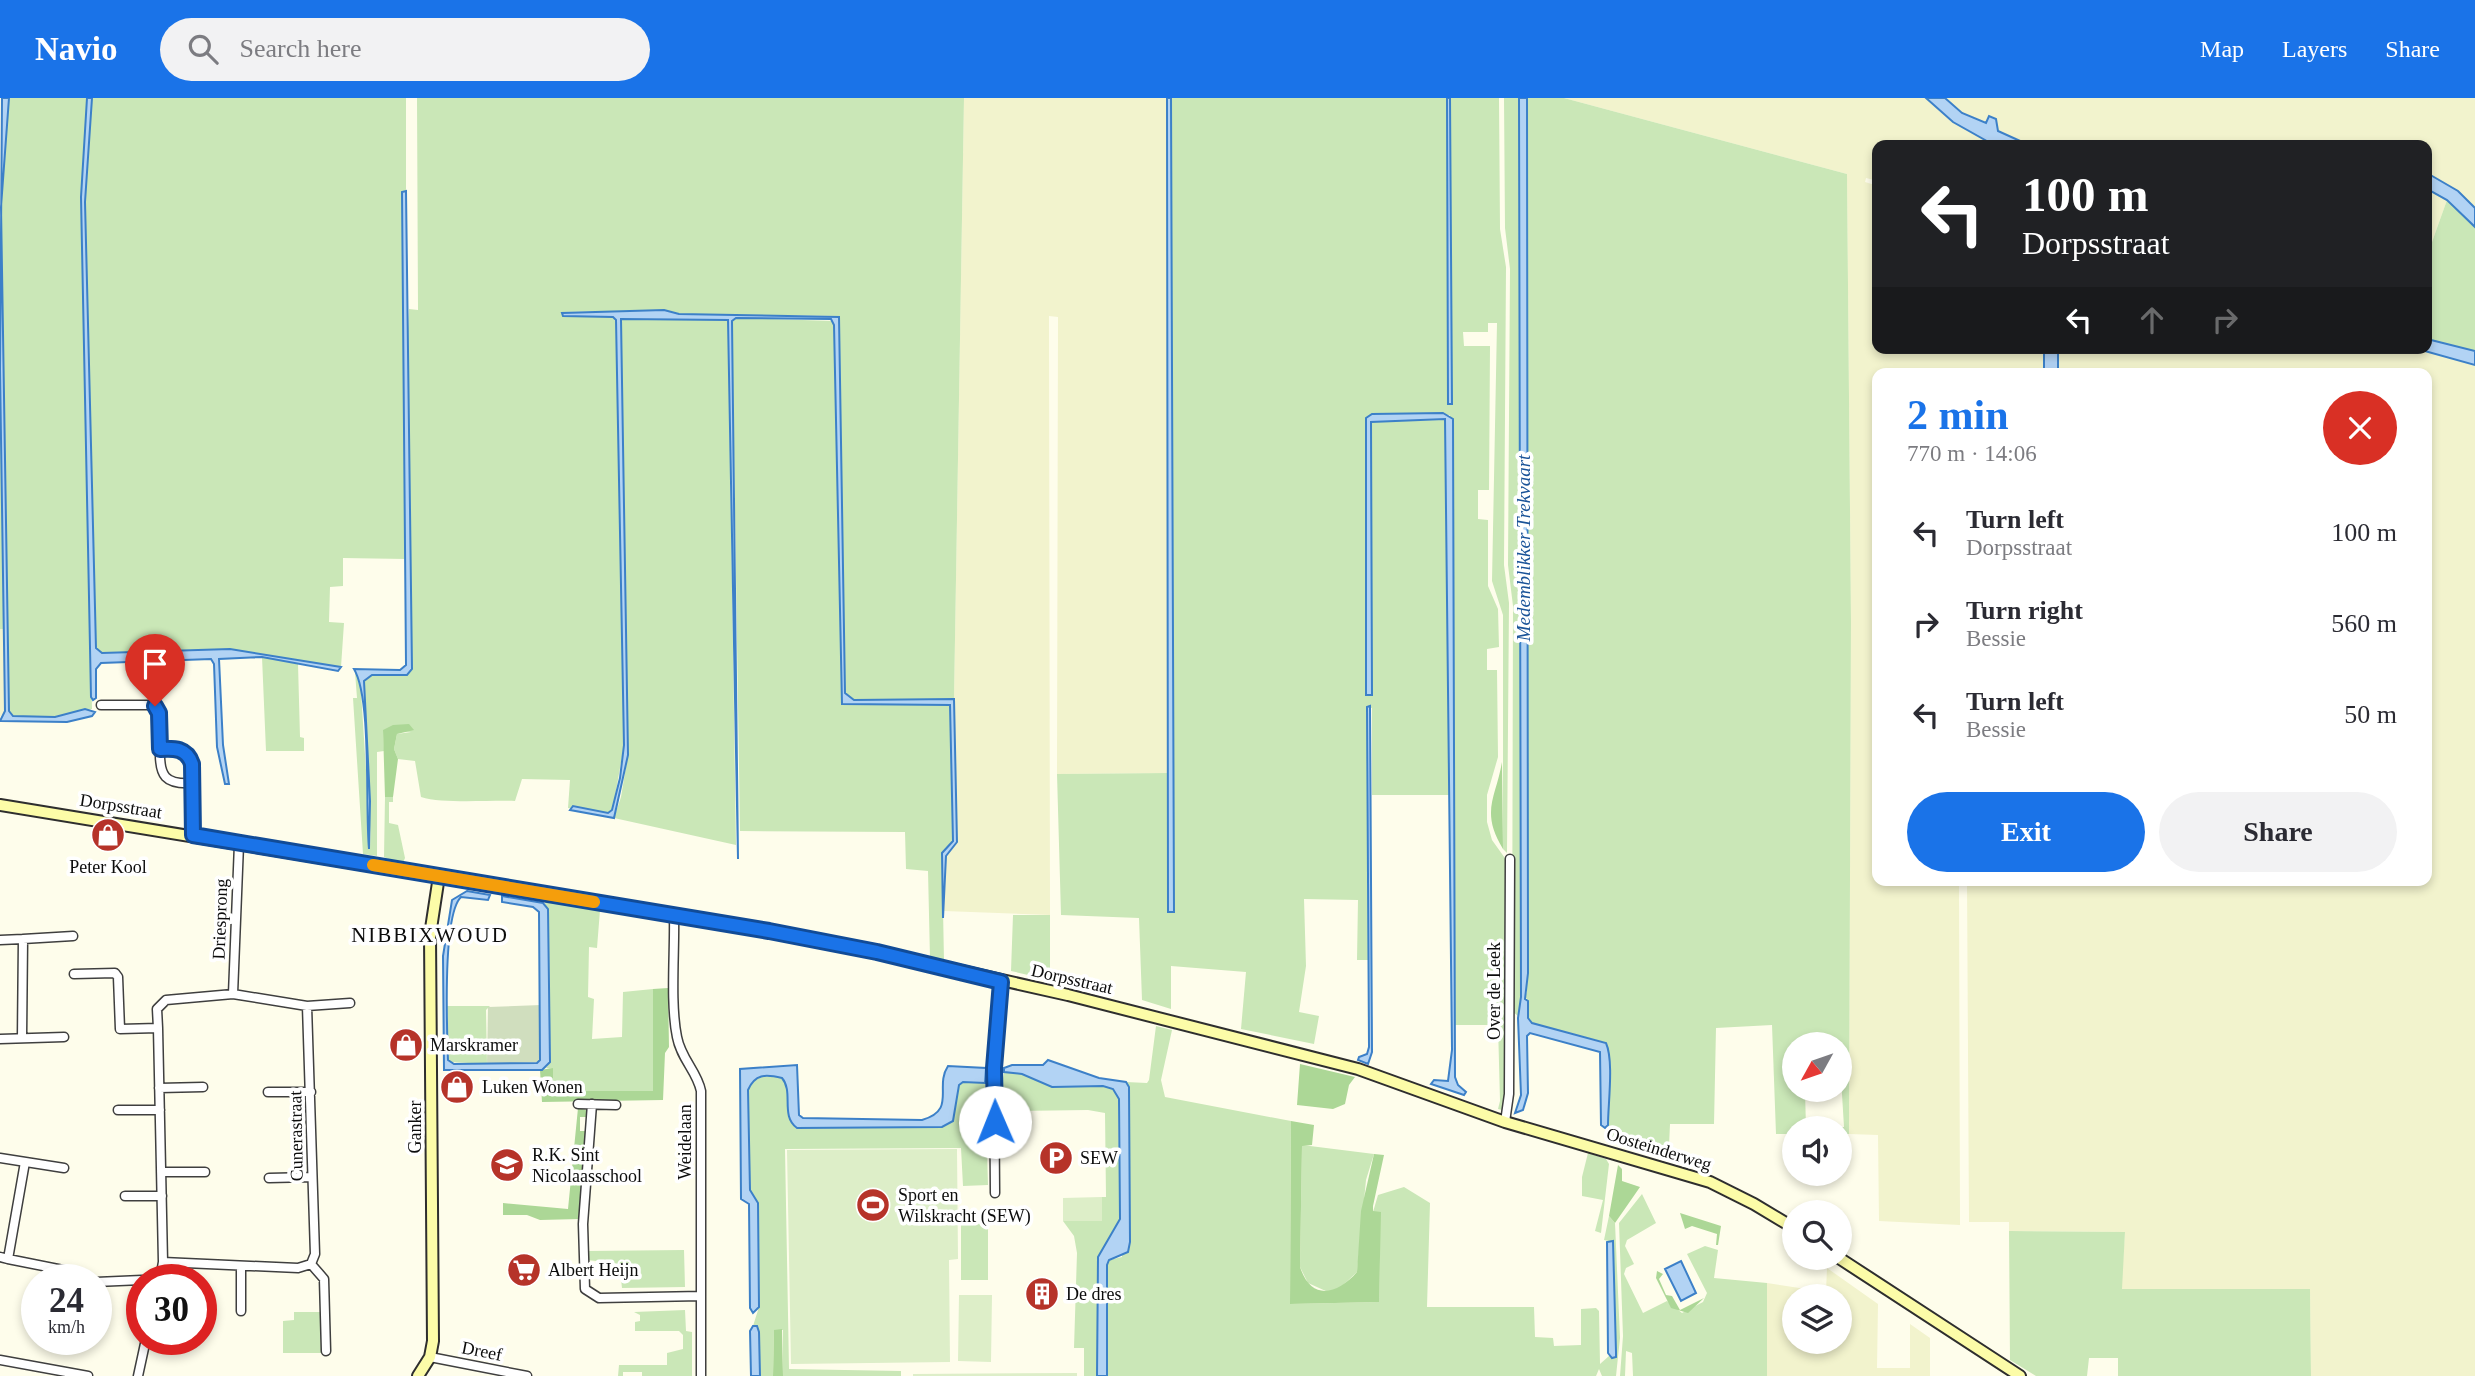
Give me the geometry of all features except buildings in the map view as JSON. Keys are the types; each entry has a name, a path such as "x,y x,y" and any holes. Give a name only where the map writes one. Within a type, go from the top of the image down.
{"street":[{"path":"101,705 155,706 159,713 159,769 166,780 193,783"},
{"path":"160,749 177,749 189,755 193,783 193,835"},
{"name":"Dorpsstraat","path":"0,805 674,915 877,952 1068,995 1358,1069 1505,1122"},
{"name":"Driesprong","path":"233,994 239,844"},
{"name":"Over de Leek","path":"1505,1122 1509,1094 1510,859"},
{"name":"Ganker","path":"418,1376 430,1357 433,1341 430,935 439,876"},
{"name":"Weidelaan","path":"674,915 676,1036 683,1060 698,1077 701,1091 701,1376"},
{"path":"0,940 73,936"},
{"path":"22,1038 23,939"},
{"path":"74,974 115,973 118,977 120,1029 158,1028"},
{"path":"995,1193 994,1068 1001,982"},
{"path":"311,1264 298,1268 163,1262 157,1009 166,1000 233,994 307,1006 350,1003"},
{"name":"Cunerastraat","path":"307,1006 315,1254 311,1264 324,1279 326,1351"},
{"path":"0,1039 64,1037"},
{"path":"159,1088 203,1087"},
{"path":"268,1092 311,1092"},
{"path":"578,1104 616,1105"},
{"path":"592,1104 583,1224 585,1289 598,1298 701,1296"},
{"path":"118,1111 160,1110"},
{"name":"Oosteinderweg","path":"1505,1122 1710,1182 1782,1221"},
{"path":"0,1158 64,1168"},
{"path":"25,1163 4,1258 34,1264"},
{"path":"161,1172 205,1172"},
{"path":"269,1178 312,1177"},
{"path":"125,1196 162,1196"},
{"path":"1852,1266 2020,1376"},
{"path":"241,1267 241,1311"},
{"path":"138,1376 143,1355"},
{"name":"Dreef","path":"430,1357 527,1376"},
{"path":"0,1360 88,1376"}],"green space":[{"path":"9,98 87,98 81,197 92,709 55,717 13,716 9,711 1,207"},
{"path":"92,98 406,98 406,191 402,192 406,559 343,558 343,586 330,587 329,622 344,623 341,667 230,649 101,653 95,648 85,202"},
{"path":"417,98 964,98 954,699 854,700 845,693 838,316 679,314 665,310 562,312 563,316 613,317 616,323 624,745 613,808 608,813 568,808 570,780 522,779 515,801 454,801 421,797 415,761 398,759 394,749 397,734 411,732 383,730 384,751 377,752 377,856 363,854 353,698 357,698 355,672 360,676 371,849 364,681 372,675 405,676 412,669 408,329 409,309 418,310"},
{"path":"964,98 1167,98 1168,773 1057,774 1058,317 1049,316 1050,915 944,911 946,856 957,842 954,699"},
{"path":"1171,98 1447,98 1448,403 1451,404 1450,98 1499,98 1500,229 1506,267 1504,565 1509,603 1507,853 1503,849 1503,615 1492,581 1497,323 1488,323 1488,332 1463,332 1464,346 1490,346 1489,490 1478,490 1478,519 1488,520 1488,586 1498,609 1499,647 1487,649 1487,670 1497,670 1498,757 1487,795 1487,822 1492,840 1507,861 1506,1111 1498,1109 1498,1025 1455,1025 1450,415 1372,414 1366,419 1367,696 1372,695 1371,421 1446,420 1449,795 1372,795 1372,708 1367,707 1369,960 1357,960 1358,900 1304,899 1306,966 1299,1012 1319,1016 1314,1044 1241,1029 1246,972 1171,966 1171,1009 1142,1000 1139,918 1061,915 1057,774 1168,773 1168,912 1174,912"},
{"path":"1504,98 1519,98 1521,997 1518,1016 1512,1011 1513,606 1508,565 1510,269 1505,228"},
{"path":"1527,98 1564,98 1847,174 1851,621 1849,1032 1782,1032 1782,1102 1805,1102 1806,1116 1782,1116 1782,1134 1776,1134 1772,1025 1716,1028 1714,1124 1670,1124 1669,1146 1604,1137 1608,1125 1607,1046 1604,1042 1532,1023 1528,1019 1528,1001 1525,996"},
{"path":"1564,98 1926,98 1953,122 1985,140 1872,140 1872,180 1866,178 1865,182 1872,184 1872,354 2044,354 2044,368 1872,368 1872,886 1959,886 1960,1225 1879,1221 1878,1135 1852,1134 1852,1116 1849,1116 1849,1102 1852,1102 1852,1032 1849,1032 1851,621 1847,174"},
{"path":"1945,98 2475,98 2475,208 2458,191 2432,176 2432,140 2018,140 1998,131 1989,116 1987,123 1963,113"},
{"path":"2432,192 2447,200 2432,242"},
{"path":"2447,200 2475,227 2475,351 2432,340 2432,242"},
{"path":"621,318 728,320 736,845 614,818 621,797 628,755"},
{"path":"732,320 834,321 842,704 948,703 951,706 953,841 944,850 942,857 944,961 930,958 928,871 906,869 905,832 740,831"},
{"path":"2432,353 2475,365 2475,1376 2311,1376 2310,1289 2121,1289 2125,1232 2009,1231 2009,1222 1969,1222 1967,886 2432,886 2432,368 2058,368 2058,354"},
{"path":"0,370 4,629 0,629"},
{"path":"0,629 4,629 5,711 0,717"},
{"path":"262,657 298,664 300,737 304,738 304,751 266,751"},
{"path":"409,724 414,730 397,734 394,749 398,759 393,797 385,797 383,730 393,725"},
{"path":"1502,762 1503,849 1496,836 1491,814"},
{"path":"385,797 393,797 393,802 389,802 389,823 398,825 405,858 402,865 384,857"},
{"path":"544,900 600,910 597,948 589,947 588,997 594,999 592,1039 622,1037 623,992 653,989 653,1091 553,1091 553,1069 546,1068 550,1062 548,913"},
{"path":"1013,915 1050,915 1050,980 1011,971"},
{"path":"668,988 669,1047 665,1053 663,1100 542,1102 540,1070 553,1068 553,1091 653,1091 653,989"},
{"path":"541,1005 539,1062 487,1064 488,1007"},
{"path":"447,1006 490,1006 486,1010 487,1064 449,1062"},
{"path":"1156,1026 1172,1030 1161,1080 1165,1097 1291,1121 1290,1304 1379,1302 1380,1212 1373,1212 1378,1195 1404,1187 1430,1203 1427,1307 1534,1307 1535,1337 1553,1338 1554,1346 1581,1345 1581,1309 1596,1308 1599,1311 1600,1364 1609,1356 1616,1357 1613,1242 1604,1240 1609,1216 1615,1223 1620,1338 1616,1376 1602,1376 1599,1369 1596,1376 1108,1376 1107,1265 1109,1260 1122,1257 1129,1087 1126,1082 1147,1083 1149,1080"},
{"path":"1300,1064 1355,1077 1349,1085 1345,1104 1333,1109 1297,1105"},
{"path":"1004,1072 1022,1074 1052,1087 1103,1086 1113,1089 1118,1095 1120,1219 1098,1257 1097,1376 1084,1376 1084,1348 1074,1348 1077,1253 1074,1236 1063,1221 1102,1221 1102,1197 1106,1197 1105,1113 1088,1110 1009,1111 999,1103"},
{"path":"758,1076 781,1077 787,1089 790,1116 797,1128 942,1127 949,1124 959,1085 963,1082 985,1083 988,1185 963,1186 961,1148 785,1149 789,1369 901,1371 901,1376 783,1376 783,1330 774,1330 773,1376 760,1376 759,1332 757,1326 753,1326 759,1307 758,1203 750,1190 748,1090 752,1080"},
{"path":"1842,1102 1849,1102 1849,1116 1843,1116"},
{"path":"578,1108 586,1110 587,1117 580,1117 580,1131 588,1131 579,1219 540,1220 527,1215 503,1215 503,1203 568,1209"},
{"path":"1291,1121 1314,1125 1312,1145 1302,1146 1300,1267 1305,1278 1318,1290 1325,1291 1341,1286 1357,1272 1361,1211 1374,1154 1384,1155 1373,1206 1373,1211 1381,1212 1379,1302 1290,1304"},
{"path":"1302,1145 1374,1154 1366,1180 1357,1272 1340,1288 1328,1292 1308,1283 1300,1267"},
{"path":"957,1149 958,1259 949,1260 950,1362 791,1364 787,1150"},
{"path":"1588,1153 1606,1159 1609,1164 1601,1233 1595,1231 1603,1200 1582,1196 1582,1177"},
{"path":"1618,1165 1622,1169 1622,1181 1640,1187 1615,1223 1609,1216"},
{"path":"1642,1194 1656,1223 1627,1240 1625,1246 1634,1264 1626,1268 1624,1274 1643,1313 1667,1301 1682,1313 1703,1302 1707,1293 1687,1254 1705,1246 1718,1250 1714,1278 1767,1283 1767,1376 1633,1376 1632,1353 1626,1351 1625,1376 1620,1376 1623,1336 1619,1223"},
{"path":"1102,1197 1102,1221 1063,1221 1063,1198"},
{"path":"1680,1213 1721,1226 1718,1245 1717,1234 1692,1226 1685,1229"},
{"path":"961,1221 988,1221 988,1280 961,1280"},
{"path":"2009,1231 2125,1232 2122,1289 2310,1289 2311,1376 2118,1376 2118,1358 2089,1358 2087,1376 2036,1376 2010,1360"},
{"path":"684,1250 685,1287 622,1288 620,1270 615,1263 587,1260 587,1251"},
{"path":"1827,1270 1850,1284 1826,1284"},
{"path":"1657,1271 1663,1274 1659,1279 1666,1295 1672,1296 1680,1310 1704,1298 1688,1313 1671,1308 1656,1278"},
{"path":"1767,1283 1782,1285 1782,1354 1852,1354 1852,1286 1878,1304 1877,1368 1910,1368 1910,1324 1930,1338 1930,1376 1767,1376"},
{"path":"959,1295 992,1295 991,1362 958,1361"},
{"path":"685,1310 686,1331 692,1332 692,1376 642,1376 642,1372 623,1372 623,1376 618,1376 619,1365 667,1365 667,1353 683,1349 683,1335 679,1331 635,1331 635,1322 640,1321 640,1315 634,1312"},
{"path":"294,1312 320,1312 321,1353 283,1353 283,1321 294,1320"},
{"path":"782,1329 783,1376 773,1376 774,1330"},
{"path":"1077,1373 1077,1376 913,1376 913,1374"}],"water":[{"path":"2,98 9,98 1,204"},
{"path":"87,98 92,98 85,202 96,648 102,653 230,649 341,667 338,671 262,657 219,659 223,745 229,784 225,784 217,747 214,664 211,659 101,663 96,669 96,698 93,700 91,697 81,197"},
{"path":"1167,98 1171,98 1174,912 1168,912"},
{"path":"1447,98 1450,98 1452,404 1448,404"},
{"name":"Medemblikker Trekvaart","path":"1519,98 1527,98 1528,973 1525,999 1528,1001 1528,1018 1532,1023 1606,1043 1610,1071 1608,1125 1605,1128 1601,1125 1600,1052 1530,1033 1527,1036 1528,1093 1523,1110 1515,1113 1521,1095 1518,1018 1521,997"},
{"path":"1926,98 1945,98 1962,113 1986,123 1989,116 1996,119 1998,131 2018,140 1985,140 1953,122"},
{"path":"2432,176 2458,191 2475,208 2475,227 2447,200 2432,192"},
{"path":"406,191 412,669 407,675 372,675 364,681 370,801 369,849 366,728 360,684 354,669 400,670 406,665 402,192"},
{"path":"1,216 9,711 13,716 55,717 85,709 95,712 92,716 67,722 0,721 5,711 0,370"},
{"path":"664,310 679,314 839,317 845,693 854,700 954,699 957,842 946,856 943,918 942,853 953,841 950,705 842,704 834,325 831,319 736,318 732,321 738,859 728,320 621,319 628,755 614,818 570,810 573,806 608,813 612,810 624,745 616,320 613,317 563,316 562,313"},
{"path":"2432,340 2475,351 2475,365 2432,353"},
{"path":"2044,354 2058,354 2058,368 2044,368"},
{"path":"1443,413 1453,419 1455,1077 1458,1085 1466,1092 1464,1095 1431,1084 1434,1080 1448,1081 1452,1050 1445,419 1371,422 1372,695 1366,695 1366,418 1372,414"},
{"path":"1370,706 1372,1052 1368,1064 1358,1060 1367,1054 1369,1047 1367,707"},
{"path":"467,891 490,895 488,900 461,897 455,908 448,949 448,1060 454,1064 537,1063 540,1060 539,912 533,907 502,902 502,896 543,903 548,909 550,1062 542,1070 444,1070 443,956 452,900"},
{"path":"1048,1060 1099,1078 1126,1082 1129,1087 1130,1242 1128,1252 1109,1260 1107,1265 1107,1376 1097,1376 1098,1257 1120,1219 1119,1099 1113,1089 1103,1086 1052,1087 1022,1074 1004,1072 1004,1068 1012,1065 1043,1065"},
{"path":"797,1065 799,1115 803,1118 922,1120 933,1116 942,1104 944,1074 948,1066 986,1068 985,1083 963,1082 959,1085 953,1121 942,1127 797,1128 789,1117 787,1090 782,1078 766,1076 754,1081 748,1090 750,1190 758,1203 759,1307 753,1313 750,1308 749,1204 741,1199 740,1069"},
{"path":"1613,1241 1616,1357 1612,1358 1608,1353 1607,1242"},
{"path":"1681,1261 1696,1293 1681,1301 1665,1269"},
{"path":"753,1326 757,1326 759,1332 760,1376 751,1376 750,1331"}],"slow traffic":[{"path":"373,865 594,902"}],"place":[{"name":"Peter Kool","path":"108,835"},
{"name":"Marskramer","path":"406,1045"},
{"name":"Luken Wonen","path":"457,1087"},
{"name":"SEW","path":"1056,1158"},
{"name":"R.K. Sint Nicolaasschool","path":"507,1165"},
{"name":"Sport en Wilskracht (SEW)","path":"873,1205"},
{"name":"Albert Heijn","path":"524,1270"},
{"name":"De dres","path":"1042,1294"}],"district":[{"name":"NIBBIXWOUD","path":"430,935"}],"route":[{"path":"155,706 159,713 160,749 186,752 192,764 193,835 769,931 877,952 1001,982 994,1068 995,1122"}]}
